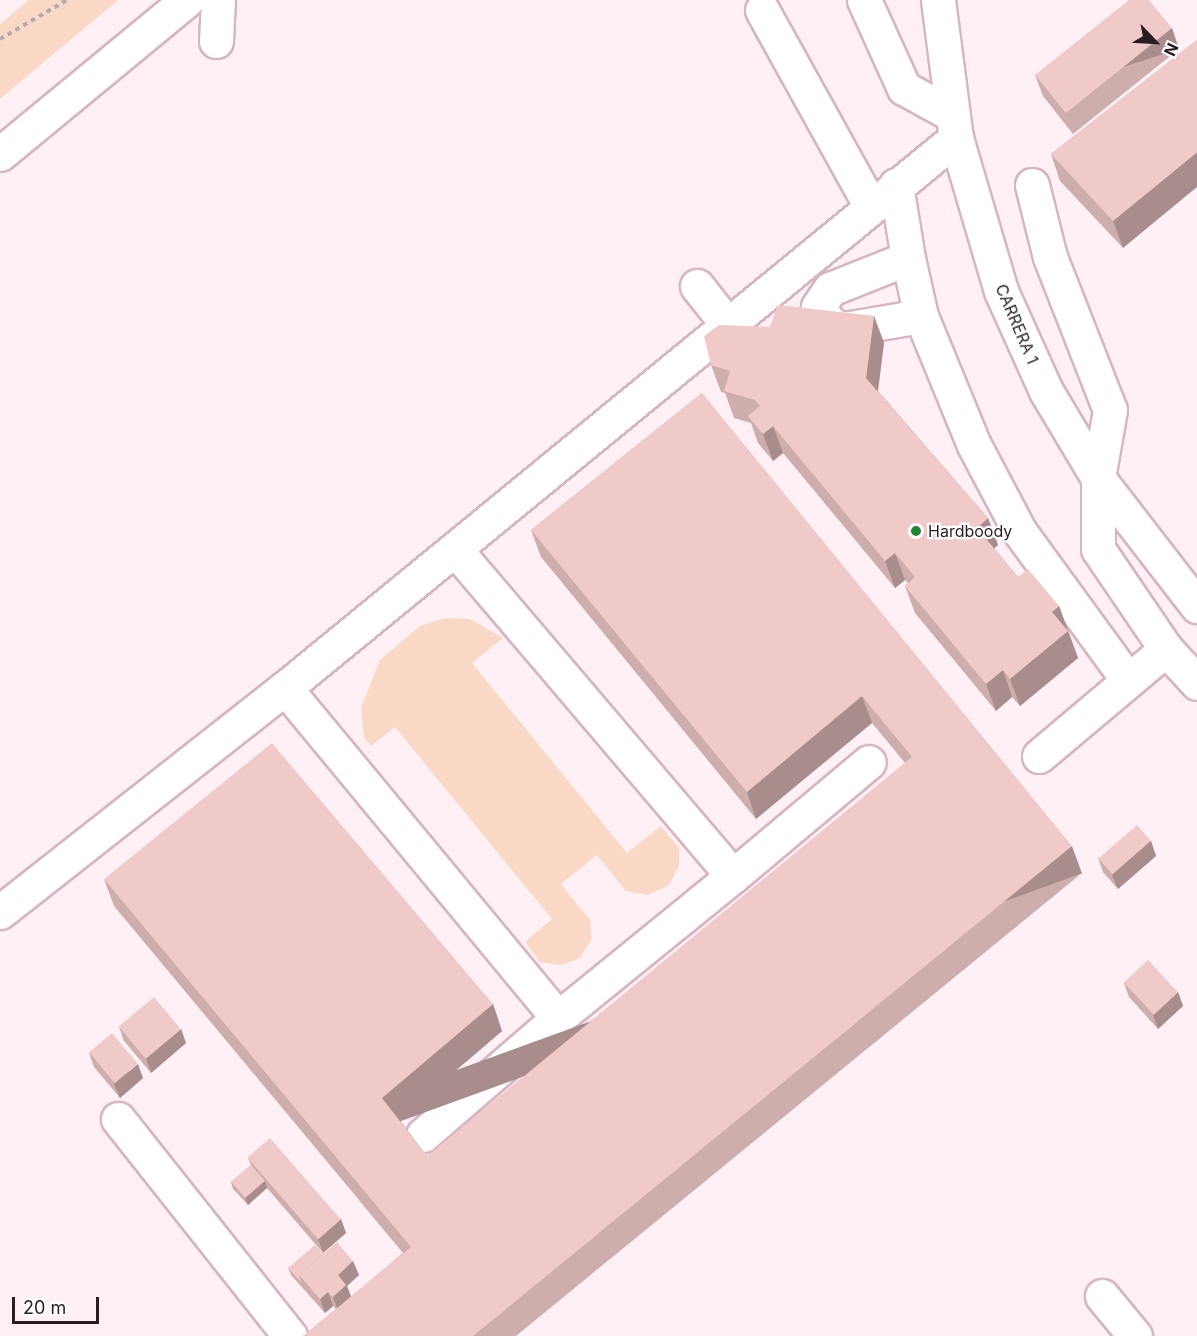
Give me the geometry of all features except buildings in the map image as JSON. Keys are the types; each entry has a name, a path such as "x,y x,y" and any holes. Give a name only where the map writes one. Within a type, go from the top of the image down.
{"street":[{"path":"0,154 188,0"},
{"path":"216,41 218,0"},
{"path":"0,912 285,688 455,549 896,185 954,127 904,88 864,0"},
{"name":"CARRERA 1","path":"938,0 954,127 1001,291 1046,391 1098,478 1197,606"},
{"path":"762,10 870,205"},
{"path":"896,185 908,258 921,316 974,445 1020,532 1128,680"},
{"path":"1032,185 1050,257 1110,410 1098,478 1098,549 1166,649 1197,683"},
{"path":"908,258 830,289 818,307 831,325 844,329 921,316"},
{"path":"697,286 727,324"},
{"path":"455,549 733,876"},
{"path":"1039,756 1166,649"},
{"path":"285,688 558,1018"},
{"path":"423,1135 558,1018 869,762"},
{"path":"118,1119 290,1336"},
{"path":"1102,1296 1135,1336"}],"path":[{"path":"0,39 67,0"}],"shaded area":[{"path":"29,0 118,0 0,99 0,24"},
{"path":"445,618 470,619 503,638 472,663 627,853 661,826 679,848 679,866 669,885 648,895 626,891 597,855 561,884 590,920 592,939 580,958 561,965 540,962 525,942 552,919 395,727 371,746 364,738 361,708 380,660 420,626"}],"place":[{"name":"Hardboody","path":"916,531"}]}
